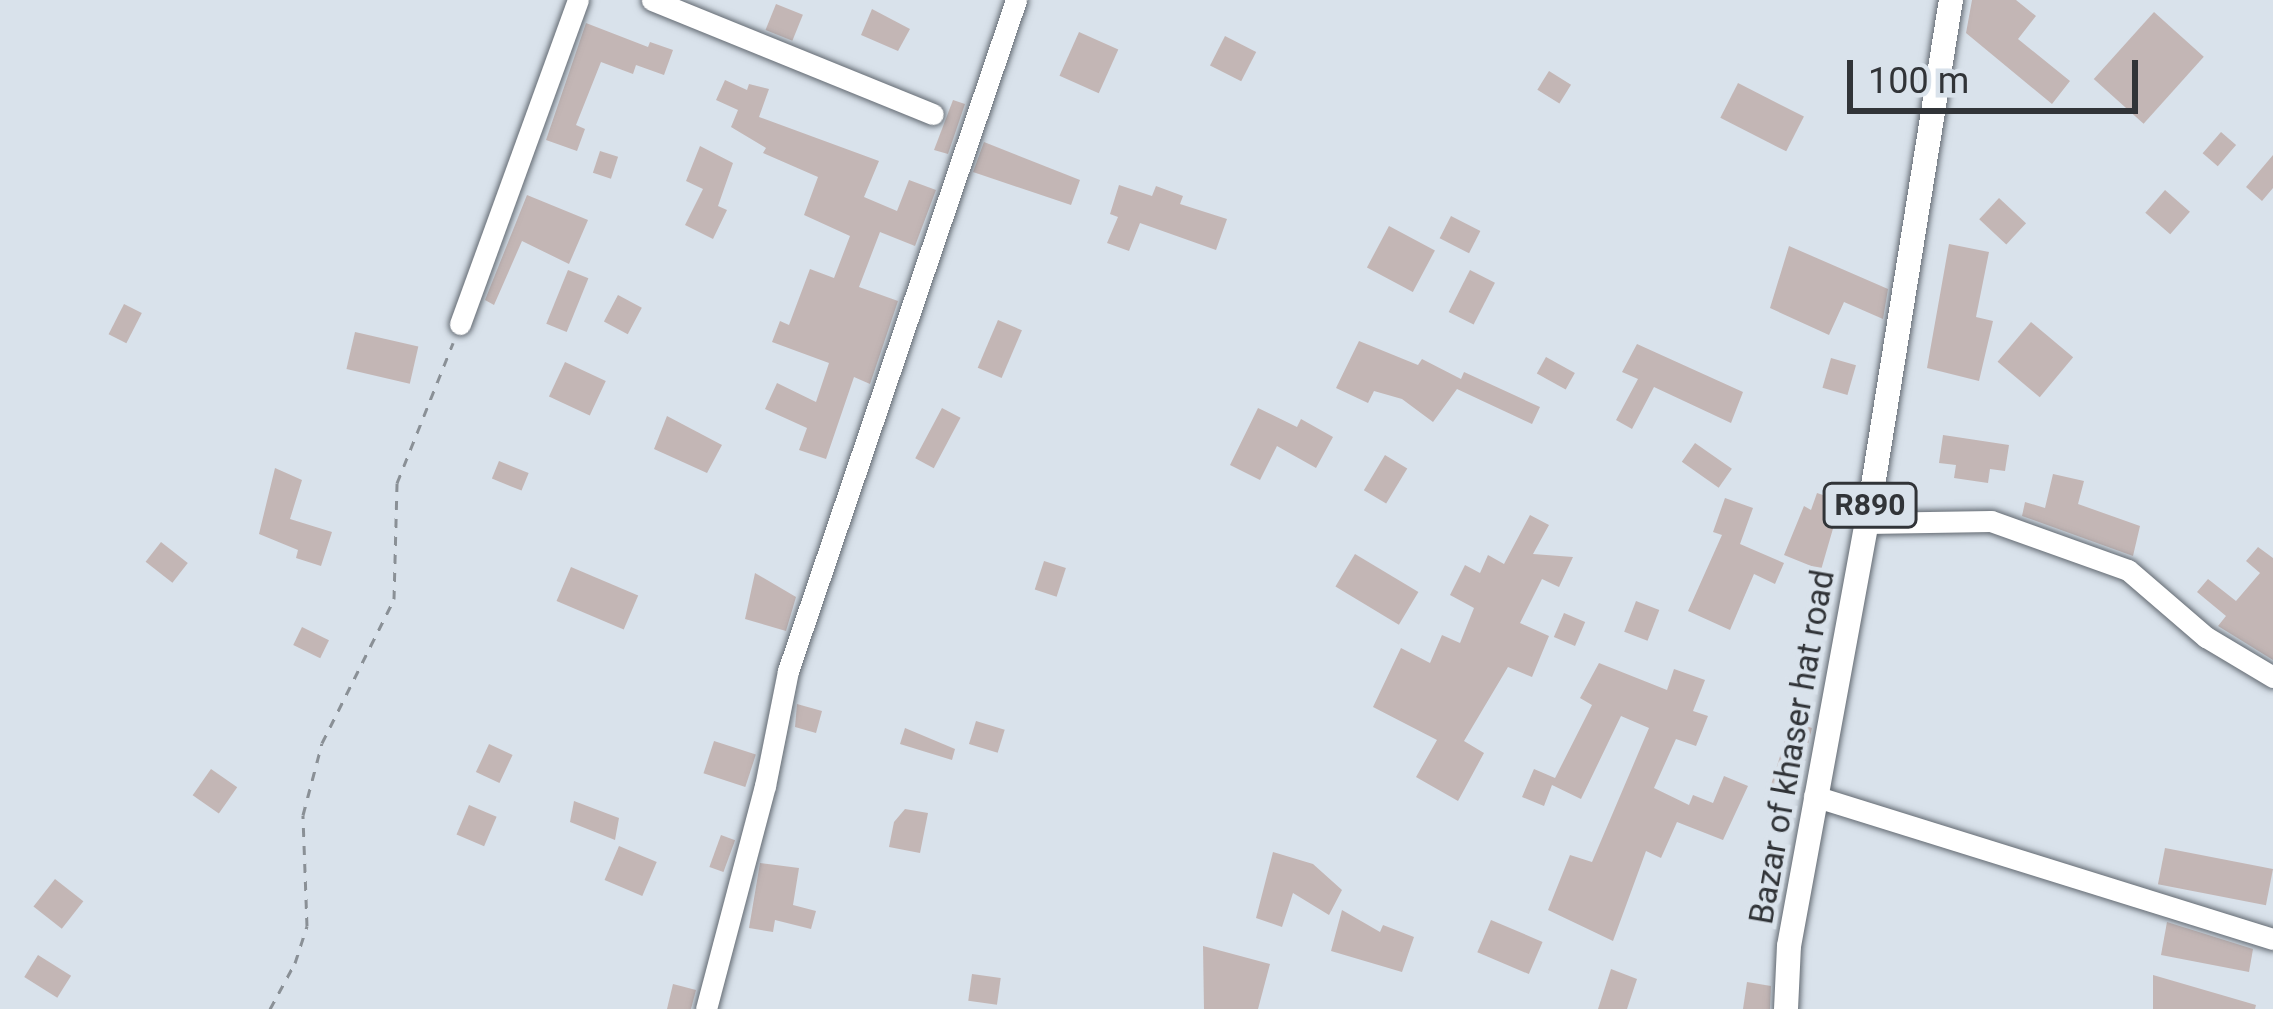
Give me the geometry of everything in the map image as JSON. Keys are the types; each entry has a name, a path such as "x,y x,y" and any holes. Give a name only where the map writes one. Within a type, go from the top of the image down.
{"main road":[{"name":"Bazar of khaser hat road","path":"1786,1009 1789,946 1867,524 1952,0"}],"street":[{"path":"460,324 578,0"},
{"path":"652,0 933,114"},
{"path":"706,1009 765,786 788,671 1016,0"},
{"path":"1867,524 1991,521 2128,570 2206,637 2273,677"},
{"path":"1814,796 2273,939"}],"path":[{"path":"270,1009 295,963 307,926 303,815 322,742 394,599 397,483 460,324"}],"building":[{"path":"1972,0 2016,0 2036,16 2018,39 2070,81 2052,104 1966,33"},
{"path":"776,4 803,15 792,41 766,30"},
{"path":"872,9 910,29 898,51 861,35"},
{"path":"2154,12 2204,57 2144,124 2094,79"},
{"path":"586,23 648,47 650,42 673,50 664,75 636,65 633,74 601,62 576,125 585,129 577,151 546,140"},
{"path":"1079,32 1118,49 1099,93 1059,76"},
{"path":"1225,36 1256,52 1241,81 1210,65"},
{"path":"1549,71 1571,85 1559,103 1537,90"},
{"path":"725,80 747,90 749,84 769,89 759,117 879,161 864,197 897,211 909,180 936,190 915,246 880,232 859,287 898,301 870,384 854,377 826,459 799,450 807,428 765,409 777,383 816,402 829,363 772,342 780,321 789,325 810,269 834,278 850,236 804,215 818,177 763,153 766,148 731,127 738,110 716,100"},
{"path":"1738,83 1804,117 1786,151 1720,118"},
{"path":"953,100 965,104 948,154 934,150"},
{"path":"2221,132 2236,145 2218,166 2203,153"},
{"path":"984,142 1080,180 1071,205 973,172"},
{"path":"700,146 733,163 718,206 727,210 713,239 685,225 703,189 686,181"},
{"path":"600,151 618,157 611,179 593,173"},
{"path":"2273,155 2273,188 2262,201 2246,187"},
{"path":"1119,185 1152,196 1156,186 1183,196 1180,204 1227,219 1216,250 1140,223 1129,251 1107,243 1118,217 1110,214"},
{"path":"2165,190 2190,212 2170,234 2145,213"},
{"path":"527,195 588,220 569,264 522,241 494,305 485,300"},
{"path":"1999,198 2026,223 2006,244 1979,219"},
{"path":"1451,216 1480,231 1469,253 1440,238"},
{"path":"1389,226 1435,250 1413,292 1367,267"},
{"path":"1949,244 1989,252 1976,317 1993,321 1979,381 1927,368"},
{"path":"1789,246 1888,289 1883,319 1844,302 1829,335 1770,308"},
{"path":"568,270 588,278 567,332 546,324"},
{"path":"1470,270 1495,283 1474,325 1449,312"},
{"path":"618,295 642,308 628,334 604,321"},
{"path":"124,304 142,313 126,343 109,334"},
{"path":"998,320 1022,330 1002,378 978,368"},
{"path":"2031,322 2073,357 2040,397 1998,362"},
{"path":"355,332 418,347 410,384 346,369"},
{"path":"1359,341 1418,365 1422,359 1461,379 1464,372 1540,407 1532,424 1457,389 1433,422 1402,399 1374,391 1368,403 1336,388"},
{"path":"1637,344 1743,392 1731,423 1654,387 1632,429 1616,420 1638,379 1622,372"},
{"path":"1546,357 1575,373 1566,390 1537,374"},
{"path":"1831,358 1856,365 1847,395 1822,388"},
{"path":"565,362 606,381 590,415 549,396"},
{"path":"942,408 961,418 934,468 915,458"},
{"path":"1258,408 1297,427 1301,419 1333,437 1316,468 1277,446 1260,480 1230,465"},
{"path":"667,416 722,445 707,473 654,449"},
{"path":"1943,435 2009,445 2005,471 1990,469 1988,483 1954,478 1956,465 1939,463"},
{"path":"1695,443 1732,469 1719,488 1682,462"},
{"path":"1385,455 1407,468 1386,504 1364,490"},
{"path":"499,461 529,473 522,491 492,479"},
{"path":"275,468 302,480 290,519 332,532 321,566 296,558 298,550 259,534"},
{"path":"2053,474 2084,481 2078,504 2140,526 2133,556 2022,516 2025,502 2045,508"},
{"path":"1817,493 1841,501 1821,570 1784,555 1804,506 1811,510"},
{"path":"1725,498 1753,508 1740,544 1784,563 1775,584 1754,574 1730,630 1688,611 1722,535 1713,532"},
{"path":"1530,515 1549,525 1533,554 1573,557 1559,587 1542,579 1520,623 1549,636 1532,677 1508,667 1464,741 1484,753 1458,801 1416,777 1437,740 1373,707 1401,648 1430,663 1442,635 1460,643 1474,608 1450,595 1465,565 1480,573 1488,555 1504,564"},
{"path":"161,542 188,563 172,583 146,562"},
{"path":"2258,547 2273,558 2273,660 2218,626 2226,616 2197,592 2208,579 2236,601 2260,573 2246,561"},
{"path":"1355,554 1418,592 1399,625 1335,587"},
{"path":"1044,561 1066,568 1057,597 1035,590"},
{"path":"571,567 638,596 624,630 557,601"},
{"path":"755,573 796,597 786,631 745,619"},
{"path":"1636,601 1659,610 1648,641 1624,632"},
{"path":"1564,613 1585,622 1575,646 1554,637"},
{"path":"302,627 329,640 320,658 293,645"},
{"path":"1599,663 1667,690 1674,669 1705,680 1693,711 1708,716 1696,746 1676,739 1654,788 1689,805 1693,795 1713,803 1724,776 1748,786 1723,840 1677,822 1661,858 1646,851 1613,941 1548,910 1570,855 1592,862 1649,728 1621,716 1581,799 1552,785 1544,806 1522,797 1534,769 1555,778 1592,705 1580,698"},
{"path":"797,704 822,711 816,733 795,727"},
{"path":"976,721 1005,730 998,753 969,744"},
{"path":"1791,721 1812,728 1796,793 1771,785"},
{"path":"905,728 955,749 952,760 900,744"},
{"path":"714,741 756,755 745,787 703,773"},
{"path":"489,744 513,755 499,783 476,772"},
{"path":"211,769 237,787 219,814 193,795"},
{"path":"574,801 619,818 615,840 570,822"},
{"path":"469,805 497,817 484,846 456,834"},
{"path":"905,809 928,813 920,853 889,847 894,822"},
{"path":"721,835 735,840 723,872 709,867"},
{"path":"619,846 657,862 642,896 605,880"},
{"path":"2165,848 2273,869 2266,905 2158,884"},
{"path":"1273,852 1313,864 1342,890 1329,915 1293,893 1282,927 1256,918"},
{"path":"760,863 799,868 793,905 816,911 811,929 775,920 773,932 749,928"},
{"path":"55,879 83,901 62,929 33,907"},
{"path":"1342,910 1380,932 1383,925 1414,937 1402,972 1331,951"},
{"path":"1491,920 1543,942 1529,974 1477,952"},
{"path":"2167,922 2253,949 2249,972 2161,955"},
{"path":"1203,946 1270,964 1258,1009 1204,1009"},
{"path":"38,955 71,976 57,998 24,977"},
{"path":"1611,969 1637,979 1627,1009 1598,1009"},
{"path":"972,974 1001,978 997,1005 968,1001"},
{"path":"2153,975 2256,1005 2255,1009 2153,1009"},
{"path":"1747,982 1771,986 1770,1009 1743,1009"},
{"path":"673,984 696,990 691,1009 667,1009"}]}
